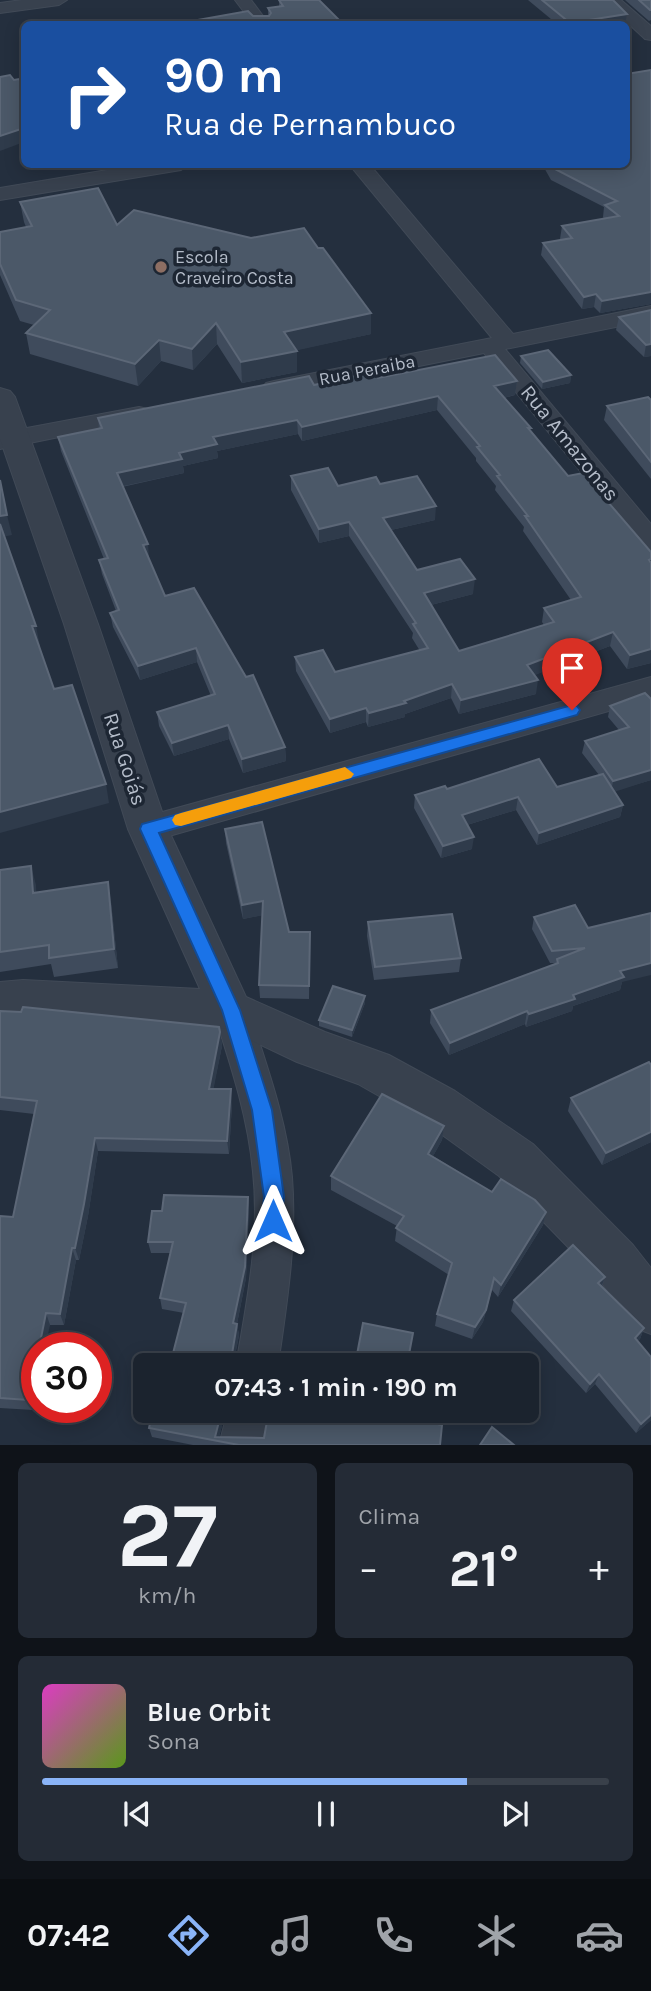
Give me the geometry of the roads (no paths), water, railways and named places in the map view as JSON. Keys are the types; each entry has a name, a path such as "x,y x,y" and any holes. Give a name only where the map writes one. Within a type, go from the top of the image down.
{"street":[{"path":"0,8 59,0"},
{"path":"243,0 259,21"},
{"path":"611,0 651,35"},
{"path":"0,194 157,168"},
{"name":"Rua Amazonas","path":"361,168 651,541"},
{"name":"Rua Peraiba","path":"246,394 651,313"},
{"name":"Rua Goiás","path":"0,397 8,439 148,829 231,1010 262,1110 274,1197 269,1293 259,1353"},
{"path":"8,439 164,409"},
{"path":"148,829 651,688"},
{"path":"0,1002 23,999 231,1010 313,1048 373,1069 439,1105 516,1160 616,1262 651,1309"},
{"path":"240,1445 246,1423"}],"place":[{"name":"Escola Craveiro Costa","path":"161,267"}]}
